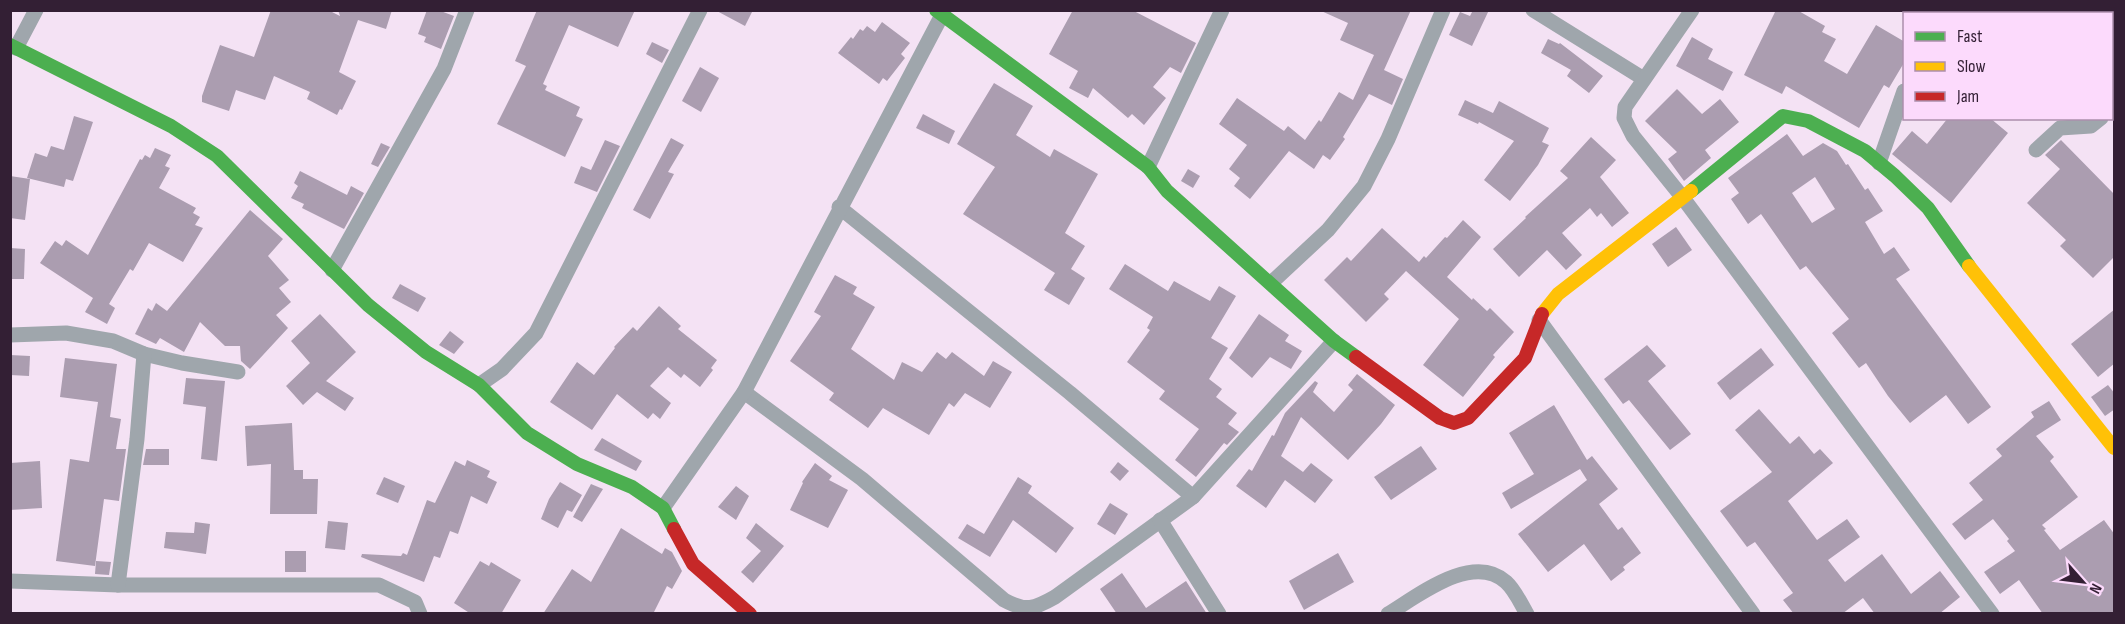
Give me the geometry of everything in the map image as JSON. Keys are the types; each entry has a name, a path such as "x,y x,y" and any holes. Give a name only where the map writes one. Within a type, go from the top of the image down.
{"street":[{"path":"36,10 13,46 171,126 217,156 368,306 426,352 479,385 527,433 577,464 632,487 663,508 693,564 750,614"},
{"path":"332,270 444,69 467,10"},
{"path":"479,385 502,369 536,333 700,10"},
{"path":"1148,166 1222,10"},
{"path":"1271,283 1328,230 1364,186 1388,139 1443,10"},
{"path":"1533,10 1644,79"},
{"path":"1692,10 1625,107 1624,118 1633,136 1683,198 1992,614"},
{"path":"663,508 744,392 939,13 1148,166 1167,191 1334,341 1440,418 1454,423 1468,418 1525,358 1545,308 1558,294 1683,198 1783,116 1808,121 1865,151 1928,208 1973,272 2115,448"},
{"path":"1879,164 1903,97"},
{"path":"2036,150 2060,128 2091,126 2098,120"},
{"path":"839,207 1070,393 1193,496"},
{"path":"1539,320 1753,614"},
{"path":"10,335 66,333 113,341 144,354 182,363 238,372"},
{"path":"744,392 862,479 997,593 1020,608 1038,607 1193,496 1334,341"},
{"path":"118,585 137,439 144,354"},
{"path":"1160,520 1219,614"},
{"path":"1388,614 1447,579 1477,570 1492,574 1507,583 1527,614"},
{"path":"10,581 118,585 379,585 415,602 420,614"}],"building":[{"path":"271,10 328,10 340,16 338,10 392,10 386,29 358,20 339,72 356,81 342,110 340,109 337,115 307,99 310,92 274,76 265,100 236,90 229,111 202,102 202,96 220,45 254,57"},
{"path":"427,10 438,10 454,16 441,49 424,42 426,37 418,34"},
{"path":"537,10 635,10 618,47 569,25 543,84 547,86 545,90 580,107 576,116 583,119 565,157 497,124 526,66 515,61"},
{"path":"715,10 753,10 745,26"},
{"path":"1073,10 1132,10 1196,43 1181,73 1170,67 1153,87 1166,98 1144,125 1132,114 1128,118 1093,88 1088,98 1069,88 1078,71 1049,54"},
{"path":"1319,10 1411,10 1384,70 1403,79 1392,105 1369,94 1343,137 1345,139 1330,160 1323,155 1314,169 1289,151 1250,199 1234,186 1240,178 1229,169 1247,145 1219,124 1237,98 1284,131 1288,126 1305,140 1319,120 1321,122 1339,92 1353,100 1374,55 1340,40 1348,23"},
{"path":"1473,10 1489,10 1472,46 1449,35 1460,12 1470,16"},
{"path":"1776,10 1797,10 1825,26 1822,32 1836,39 1824,61 1847,74 1876,25 1903,41 1903,64 1889,88 1884,85 1859,128 1786,86 1782,94 1744,75"},
{"path":"882,22 910,43 901,54 905,58 887,81 883,78 879,84 838,53 860,29 863,31 867,26 875,32"},
{"path":"1692,37 1713,49 1708,59 1733,72 1723,91 1676,66"},
{"path":"1548,39 1560,43 1603,76 1589,93 1567,76 1571,70 1541,53"},
{"path":"652,42 669,50 662,63 646,54"},
{"path":"700,67 719,78 701,112 682,101"},
{"path":"994,83 1033,106 1016,135 1050,157 1054,149 1098,174 1065,233 1085,246 1071,269 1085,278 1069,305 1044,290 1055,273 963,214 995,167 957,144"},
{"path":"1677,89 1702,114 1720,99 1739,122 1705,150 1711,158 1684,181 1668,159 1677,152 1645,121"},
{"path":"1465,100 1493,113 1499,101 1549,128 1542,142 1549,145 1538,165 1510,201 1484,180 1514,141 1479,122 1478,124 1458,115"},
{"path":"923,114 955,131 949,144 916,128"},
{"path":"74,116 93,122 73,181 66,179 64,187 27,178 35,153 47,157 51,146 64,150"},
{"path":"1946,120 1992,120 2008,133 1951,203 1892,154 1912,131 1927,144"},
{"path":"1787,134 1803,156 1823,143 1837,151 1865,190 1868,188 1883,211 1865,222 1884,254 1894,247 1910,270 1896,279 1991,407 1968,424 1946,395 1910,423 1866,363 1859,368 1832,333 1849,319 1806,266 1800,270 1761,214 1748,224 1731,199 1739,193 1728,178","holes":["1815,177 1835,209 1812,223 1792,193"]},
{"path":"1591,137 1616,160 1600,177 1629,213 1612,227 1601,213 1597,217 1590,208 1562,233 1582,255 1566,270 1547,250 1519,277 1493,249 1568,178 1560,171"},
{"path":"671,138 684,145 668,172 674,174 650,219 633,210"},
{"path":"605,140 620,146 597,192 574,183 581,166 591,170"},
{"path":"2061,140 2115,195 2115,256 2093,278 2060,246 2066,240 2027,203 2060,169 2045,155"},
{"path":"381,143 390,147 378,167 371,164"},
{"path":"155,148 171,155 165,166 170,168 159,188 196,208 193,213 200,217 195,225 203,228 183,262 149,243 133,271 130,269 109,304 115,308 107,324 85,312 93,298 40,263 55,241 62,246 66,240 88,255 140,159 142,160 145,155 150,158"},
{"path":"1188,169 1200,176 1193,188 1181,181"},
{"path":"300,171 347,195 351,186 364,193 344,229 302,208 304,204 291,198 298,186 294,183"},
{"path":"10,176 30,179 25,220 10,218"},
{"path":"250,210 283,239 268,256 289,280 279,288 291,302 276,315 288,328 250,369 241,361 240,346 225,346 200,322 184,352 160,338 156,344 135,334 148,308 152,311 156,303 167,311"},
{"path":"1463,220 1481,237 1447,277 1487,311 1490,308 1514,332 1493,355 1495,357 1463,397 1423,365 1459,319 1406,271 1384,294 1389,299 1366,322 1324,280 1347,257 1351,261 1382,228 1419,262 1424,256 1426,258 1445,237 1447,238"},
{"path":"1676,227 1692,250 1668,267 1652,244"},
{"path":"10,248 25,249 24,279 10,279"},
{"path":"1125,264 1168,291 1174,281 1210,301 1219,286 1236,296 1211,338 1228,348 1209,379 1222,389 1216,397 1237,413 1228,424 1239,432 1227,445 1224,443 1196,477 1175,460 1199,429 1159,399 1165,391 1127,362 1150,330 1147,328 1153,317 1109,289"},
{"path":"835,275 857,287 853,294 875,307 851,349 894,380 902,362 922,372 937,352 946,359 952,352 984,376 993,361 1012,372 990,408 965,393 954,407 949,403 929,435 883,408 868,428 829,400 834,393 790,361 821,316 814,312"},
{"path":"400,284 426,298 418,312 392,298"},
{"path":"659,306 681,326 678,329 717,360 711,368 713,370 700,387 684,374 681,378 668,367 650,386 671,403 660,419 653,413 648,419 617,394 592,430 550,402 577,362 594,375 614,347 633,327 637,331"},
{"path":"2115,309 2115,363 2098,377 2071,344"},
{"path":"320,314 356,352 326,381 354,398 345,411 317,392 303,405 286,386 310,363 291,341"},
{"path":"1259,314 1289,335 1285,341 1302,351 1291,369 1270,357 1252,378 1229,358"},
{"path":"450,331 464,342 454,354 439,345"},
{"path":"1647,345 1666,366 1648,381 1691,434 1670,450 1629,400 1623,404 1604,379"},
{"path":"1761,348 1774,365 1730,400 1717,383"},
{"path":"10,355 30,356 29,376 10,375"},
{"path":"65,358 117,364 110,417 121,419 116,449 126,449 119,501 104,499 95,566 56,561 70,459 89,462 98,402 60,397"},
{"path":"1357,374 1395,405 1348,460 1301,417 1281,456 1303,472 1311,463 1333,480 1315,503 1285,480 1266,508 1236,486 1249,469 1252,471 1272,435 1274,436 1285,413 1315,381 1318,383 1313,392 1334,412 1353,390 1348,385"},
{"path":"186,378 225,381 217,461 201,459 206,407 183,404"},
{"path":"2108,385 2115,394 2115,409 2105,416 2091,397"},
{"path":"2049,401 2061,420 2036,436 2054,457 2050,461 2078,497 2042,525 2060,550 2104,520 2115,535 2115,611 2110,614 2043,614 2019,580 2000,594 1984,572 2015,551 2007,541 2009,539 1993,519 1965,540 1952,524 1983,500 1969,483 2002,456 1996,449 2034,417 2031,412"},
{"path":"1554,405 1587,460 1592,456 1618,489 1599,504 1618,530 1622,527 1641,553 1623,567 1625,570 1611,581 1584,544 1548,572 1518,534 1587,480 1580,469 1511,509 1502,493 1534,474 1509,433"},
{"path":"1759,409 1790,444 1799,436 1814,454 1820,449 1833,463 1788,501 1817,540 1847,519 1860,537 1828,560 1845,582 1882,554 1911,594 1940,571 1960,597 1939,614 1875,614 1863,598 1842,614 1794,614 1783,600 1793,593 1755,542 1747,547 1720,511 1772,472 1735,430"},
{"path":"292,423 294,470 303,470 303,479 318,479 317,514 270,514 271,464 247,466 245,426"},
{"path":"602,438 642,461 636,471 594,450"},
{"path":"1421,446 1437,469 1391,500 1374,477"},
{"path":"146,449 169,449 169,465 143,465"},
{"path":"467,460 490,471 487,477 497,482 487,504 471,496 458,534 450,531 440,558 434,556 424,582 361,557 362,554 401,556 403,553 407,555 427,500 435,503 455,461 465,466"},
{"path":"40,461 42,508 10,510 10,463"},
{"path":"1118,462 1129,471 1120,481 1110,472"},
{"path":"815,463 832,476 829,480 848,490 828,528 790,510 802,482"},
{"path":"384,477 405,486 398,503 376,494"},
{"path":"1018,477 1032,486 1028,493 1074,528 1056,553 1013,520 990,557 958,538 967,524 984,534"},
{"path":"560,482 582,495 572,512 567,510 558,528 541,519 549,499"},
{"path":"591,484 603,489 582,522 573,517"},
{"path":"736,486 749,496 736,520 718,507"},
{"path":"1110,503 1128,514 1115,535 1097,524"},
{"path":"328,521 348,523 345,550 325,548"},
{"path":"195,522 210,524 206,554 164,548 166,532 194,533"},
{"path":"756,523 784,546 753,583 741,572 761,551 746,538"},
{"path":"621,528 662,554 665,548 672,552 682,571 672,589 667,586 653,614 543,614 572,569 591,582"},
{"path":"285,551 306,551 306,572 285,572"},
{"path":"1338,553 1354,582 1304,610 1289,581"},
{"path":"96,561 111,562 109,575 95,574"},
{"path":"480,561 489,566 491,562 521,580 501,614 471,614 454,603"},
{"path":"1122,573 1146,608 1186,581 1207,614 1117,614 1100,589"}],"traffic: fast":[{"path":"936,10 1148,167 1167,191 1334,341 1356,357"},
{"path":"10,45 171,126 217,156 368,305 426,352 479,385 527,433 577,464 632,487 663,508 674,529"},
{"path":"1691,191 1783,116 1808,121 1865,151 1895,176 1928,208 1969,266"}],"traffic: slow":[{"path":"1542,314 1558,294 1691,191"},
{"path":"1969,266 2114,448"}],"traffic: jam":[{"path":"1356,357 1440,418 1454,423 1468,418 1525,358 1542,314"},
{"path":"674,529 693,564 750,614"}]}
